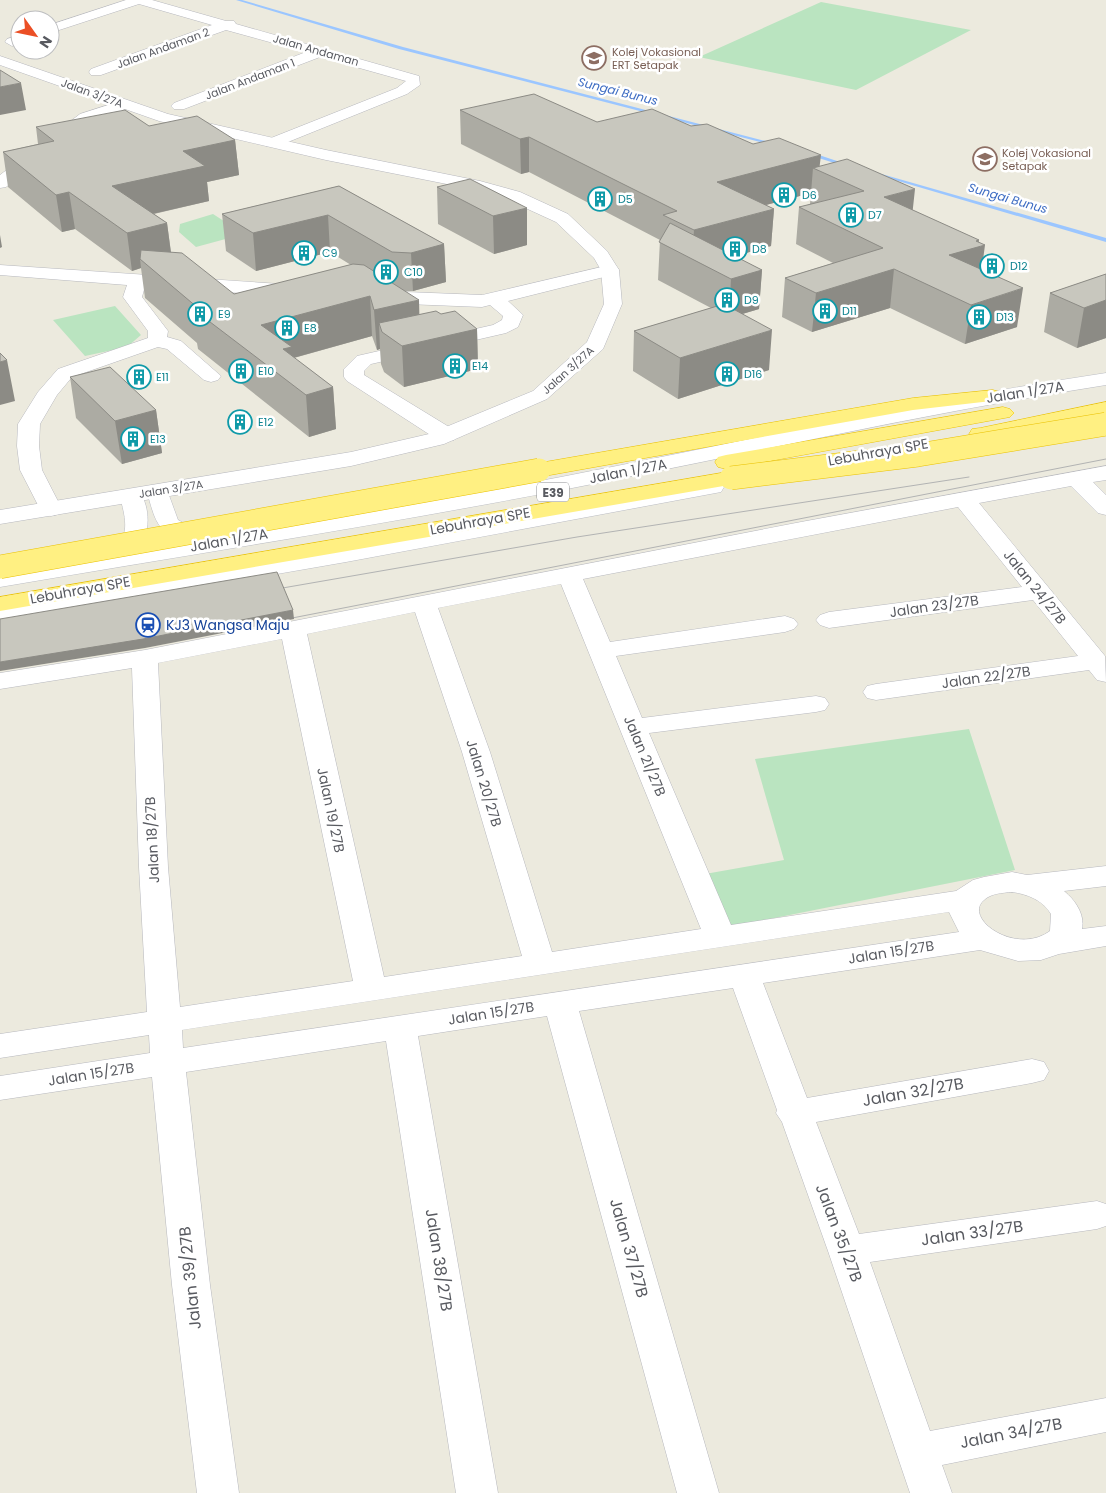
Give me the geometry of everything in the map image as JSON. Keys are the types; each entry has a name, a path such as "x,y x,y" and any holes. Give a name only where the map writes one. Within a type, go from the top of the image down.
{"highway":[{"name":"Lebuhraya SPE","path":"0,588 886,435 1106,393"},
{"path":"0,567 913,404 994,396"},
{"name":"Lebuhraya SPE","path":"0,604 1008,429 1106,408"},
{"name":"E39","path":"731,478 918,455 1106,424"}],"street":[{"name":"Jalan Andaman","path":"138,0 229,24 414,79 413,85 402,91 272,143"},
{"path":"60,26 138,0"},
{"name":"Jalan Andaman 2","path":"96,72 229,24"},
{"name":"Jalan Andaman 1","path":"179,106 322,52"},
{"name":"Jalan 3/27A","path":"0,60 164,118 304,150 432,176 514,196 562,218 601,255 610,270 613,304 596,345 540,395 446,435 351,459 0,517"},
{"path":"0,183 86,117 124,105"},
{"path":"304,150 329,134 343,114"},
{"path":"0,270 316,293"},
{"path":"366,296 482,301 610,270"},
{"path":"138,280 132,297 158,331 157,341"},
{"path":"446,435 354,378 354,368 364,360 499,329 511,324 513,315 494,299"},
{"path":"51,509 31,470 28,424 48,392 65,373 157,341 174,344 211,376"},
{"name":"Jalan 1/27A","path":"0,580 558,484 909,415 994,396 1106,379"},
{"path":"0,615 346,555 1106,417"},
{"path":"0,681 145,658 569,574 1106,474"},
{"path":"1077,479 1106,508"},
{"path":"158,492 168,524 187,534 202,538 238,538"},
{"path":"97,563 128,547 136,538 137,531 131,496"},
{"name":"Jalan 24/27B","path":"964,500 1101,668"},
{"name":"Jalan 21/27B","path":"569,574 720,937"},
{"name":"Jalan 23/27B","path":"829,620 1039,592"},
{"name":"Jalan 20/27B","path":"424,602 476,752 540,965"},
{"path":"600,651 785,624"},
{"name":"Jalan 19/27B","path":"293,629 371,990"},
{"name":"Jalan 18/27B","path":"145,658 150,834 168,1062"},
{"name":"Jalan 22/27B","path":"876,692 1101,668"},
{"path":"634,727 816,704"},
{"path":"1106,876 1028,885 997,883 972,892 965,900 962,910 965,920 982,939 1011,950 1027,951 1054,944 1106,936"},
{"path":"1028,885 1045,892 1058,901 1066,912 1068,924 1064,935 1054,944"},
{"path":"0,1046 965,900"},
{"name":"Jalan 15/27B","path":"0,1088 982,939"},
{"name":"Jalan 35/27B","path":"744,975 793,1113 847,1251 931,1493"},
{"name":"Jalan 37/27B","path":"560,1003 698,1493"},
{"name":"Jalan 38/27B","path":"400,1027 477,1493"},
{"name":"Jalan 39/27B","path":"168,1062 198,1351 218,1493"},
{"name":"Jalan 32/27B","path":"793,1113 1032,1070"},
{"name":"Jalan 33/27B","path":"847,1251 1097,1215"},
{"name":"Jalan 34/27B","path":"916,1452 1106,1415"}],"green space":[{"path":"821,2 971,30 856,90 699,57"},
{"path":"213,214 244,234 196,247 179,232 180,224"},
{"path":"115,306 141,335 127,347 85,356 53,320"},
{"path":"969,729 1015,870 725,928 705,874 784,860 755,759"}],"building":[{"path":"0,70 21,83 0,87"},
{"path":"534,94 597,122 652,109 691,126 707,124 753,144 779,138 821,155 717,182 774,209 694,230 663,215 677,211 529,137 520,139 460,110"},
{"path":"125,110 149,126 197,116 235,140 183,151 205,166 112,186 167,223 127,233 69,192 56,195 3,152 54,141 36,127"},
{"path":"847,159 915,189 884,197 979,240 976,241 985,245 949,255 1023,288 971,305 894,269 816,293 785,278 883,248 799,207 864,191 813,168"},
{"path":"470,179 527,208 493,216 437,187"},
{"path":"339,186 444,244 411,253 392,252 328,215 253,233 222,214"},
{"path":"670,223 762,270 731,279 659,242"},
{"path":"141,250 182,253 234,294 353,264 364,265 419,300 374,310 370,296 261,325 292,347 283,349 333,387 306,395 193,309 198,308 140,259"},
{"path":"1106,274 1106,300 1084,308 1050,293"},
{"path":"724,304 772,330 680,358 634,331"},
{"path":"436,311 441,314 455,311 477,329 402,346 382,332 379,323"},
{"path":"0,353 7,360 0,362"},
{"path":"110,367 156,410 115,421 70,377"},
{"name":"KJ3 Wangsa Maju","path":"277,572 293,610 143,639 0,662 0,619"}],"waterway":[{"name":"Sungai Bunus","path":"238,0 401,48 774,144"},
{"name":"Sungai Bunus","path":"811,154 846,165"},
{"name":"Sungai Bunus","path":"873,172 1106,240"}],"tram line":[{"path":"282,620 1106,459"},
{"path":"271,590 577,537 969,477"}],"place":[{"name":"Kolej Vokasional ERT Setapak","path":"594,58"},
{"name":"Kolej Vokasional Setapak","path":"985,159"},
{"name":"D6","path":"784,195"},
{"name":"D5","path":"600,199"},
{"name":"D7","path":"851,215"},
{"name":"D8","path":"735,249"},
{"name":"C9","path":"304,253"},
{"name":"D12","path":"992,266"},
{"name":"C10","path":"386,272"},
{"name":"D9","path":"727,300"},
{"name":"D11","path":"825,311"},
{"name":"E9","path":"200,314"},
{"name":"D13","path":"979,317"},
{"name":"E8","path":"287,328"},
{"name":"E14","path":"455,366"},
{"name":"E10","path":"241,371"},
{"name":"D16","path":"727,374"},
{"name":"E11","path":"139,377"},
{"name":"E12","path":"240,422"},
{"name":"E13","path":"133,439"},
{"name":"KJ3 Wangsa Maju","path":"148,625"}]}
